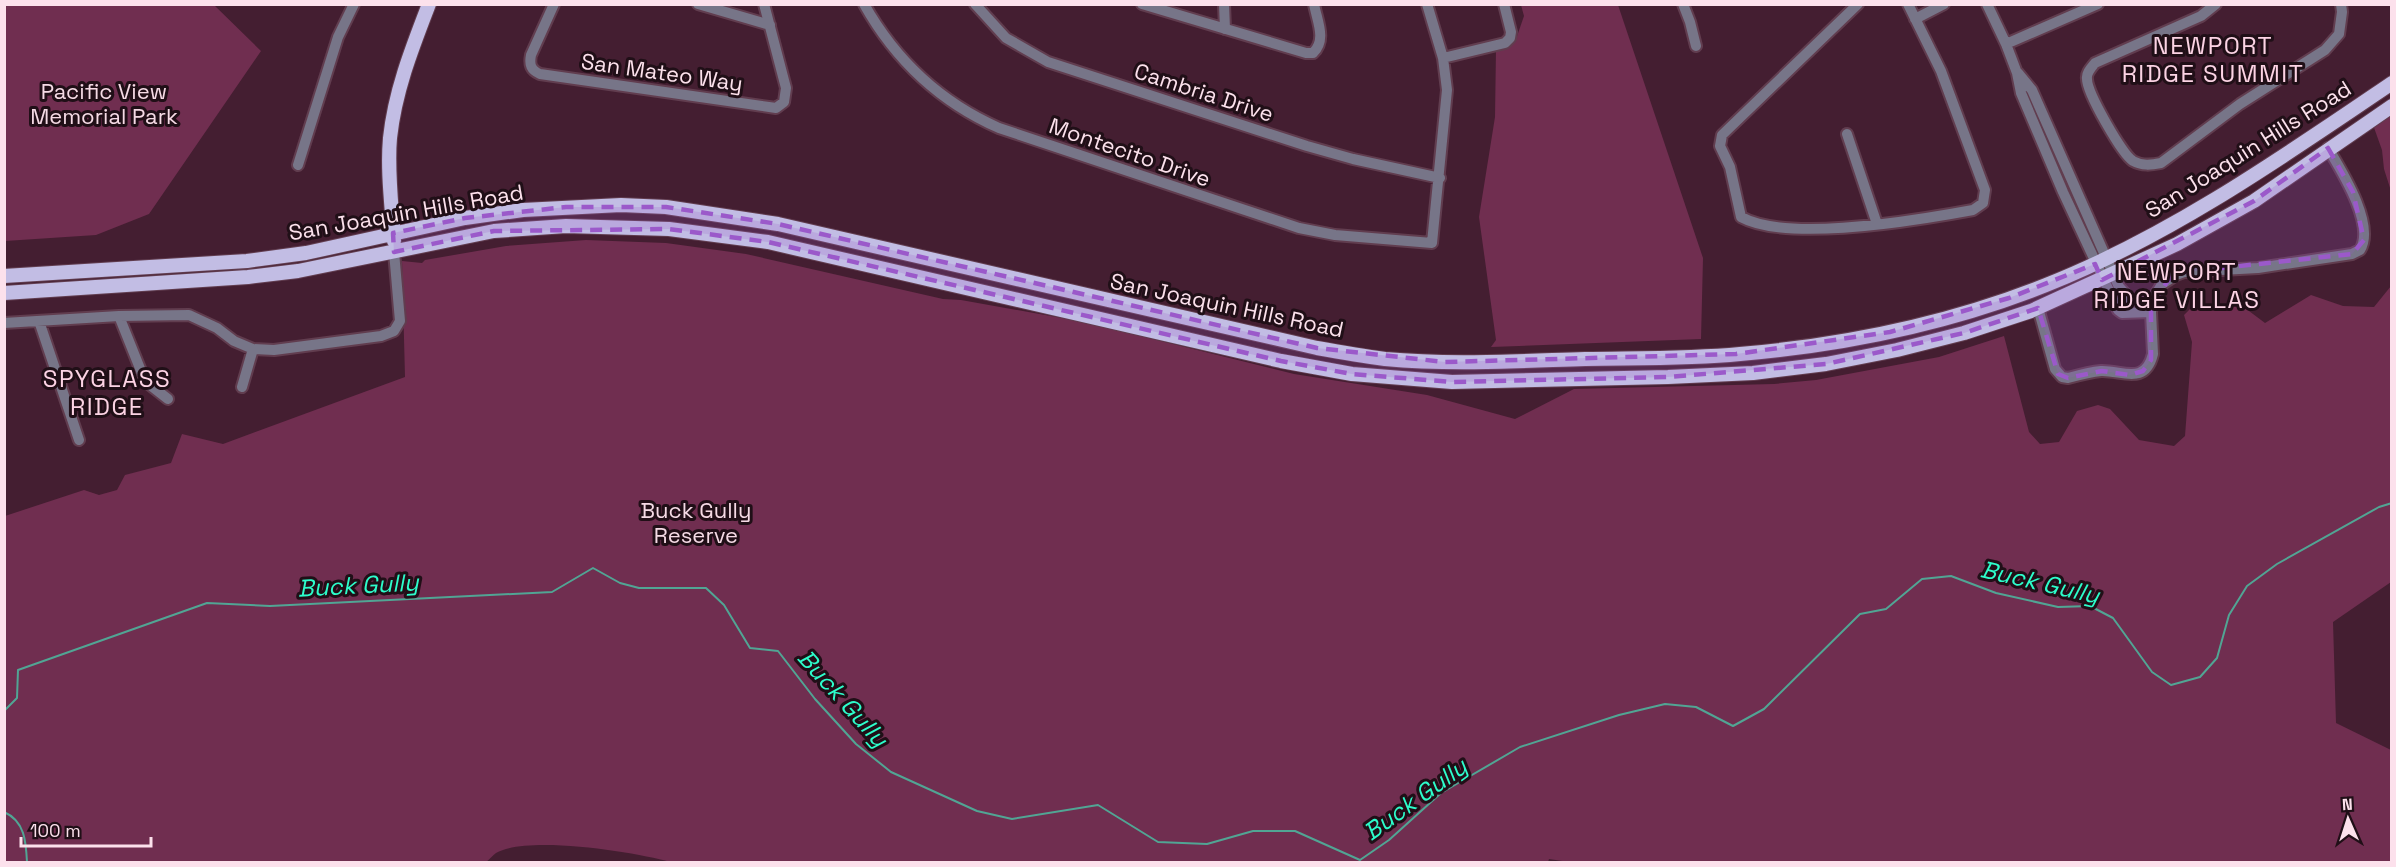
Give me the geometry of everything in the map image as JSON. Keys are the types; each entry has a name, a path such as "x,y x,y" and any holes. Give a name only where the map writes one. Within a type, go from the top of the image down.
{"main road":[{"path":"394,252 390,141 393,111 407,59 429,4"},
{"name":"San Joaquin Hills Road","path":"4,276 247,261 306,253 393,232 465,218 523,210 621,205 666,207 778,224 1317,348 1384,359 1445,362 1676,357 1746,353 1835,342 1890,332 1959,314 2046,285 2101,261 2216,199 2391,83"},
{"name":"San Joaquin Hills Road","path":"4,292 248,277 298,271 494,231 566,226 669,229 778,244 1281,361 1352,374 1424,381 1668,377 1784,369 1826,364 1897,350 1964,333 2038,308 2177,244 2254,201 2391,105"}],"street":[{"path":"298,165 338,37 354,4"},
{"name":"San Mateo Way","path":"554,4 531,55 529,64 533,71 540,74 776,108 784,102 786,88 770,25"},
{"path":"698,4 770,25"},
{"path":"764,4 770,25"},
{"name":"Montecito Drive","path":"864,4 894,49 926,83 966,112 999,128 1299,228 1335,235 1432,243 1440,178"},
{"name":"Cambria Drive","path":"975,4 1006,38 1048,62 1307,146 1353,159 1440,178"},
{"path":"1142,4 1306,53 1313,53 1319,48 1321,40 1314,4"},
{"path":"1224,4 1225,29"},
{"path":"1427,4 1446,74 1447,106 1440,178"},
{"path":"1443,58 1505,43 1510,38 1511,32 1504,4"},
{"path":"1683,4 1695,46"},
{"path":"1858,4 1722,135 1720,146 1730,167 1741,217 1753,224 1808,230 1877,224 1973,210 1983,203 1985,190 1941,71 1908,4"},
{"path":"1915,19 1944,4"},
{"path":"1987,4 2006,44 2017,73 2021,93 2108,277 2118,310 2122,313 2152,307"},
{"path":"2006,44 2098,4"},
{"path":"2195,4 2201,16"},
{"path":"2216,4 2201,16 2095,63 2089,70 2087,80 2107,124 2125,155 2135,162 2148,165 2161,163 2240,104 2325,50 2339,34 2341,4"},
{"path":"1847,134 1877,224"},
{"path":"2038,308 2058,374 2068,378 2102,371 2130,375 2143,371 2153,354 2152,307 2162,284 2169,279 2184,272 2258,268 2352,254 2360,250 2364,240 2358,208 2346,178 2328,148"},
{"path":"4,323 119,316 189,315 218,328 234,341 253,349 296,348 381,336 394,331 400,321 394,252"},
{"path":"2108,277 2132,301 2152,307"},
{"path":"119,316 145,381 168,399"},
{"path":"39,321 79,440"},
{"path":"242,387 253,349"}],"highlighted area":[{"path":"2328,148 2353,192 2364,240 2352,254 2184,272 2169,279 2151,307 2151,360 2143,371 2130,375 2102,371 2068,378 2058,374 2038,308 1964,333 1826,364 1668,377 1452,382 1352,374 1281,361 768,242 669,229 494,231 394,252 393,233 465,218 566,207 666,207 778,224 1317,348 1445,362 1736,354 1890,332 2009,298 2095,264 2102,280 2254,201"}],"green space":[{"name":"Pacific View Memorial Park","path":"5,4 214,5 261,51 149,214 96,235 5,241"},
{"path":"1521,5 1618,5 1703,258 1701,339 1491,347 1496,340 1479,217 1495,117 1496,49 1515,42 1524,16"},
{"path":"2391,108 2391,191 2384,169 2382,150 2372,122"},
{"name":"Buck Gully Reserve","path":"586,240 666,243 746,254 943,299 961,300 1084,322 1294,374 1427,395 1515,419 1574,389 1774,384 1816,380 1939,357 2004,336 2029,432 2040,444 2059,442 2077,411 2098,405 2110,409 2139,440 2174,446 2185,436 2192,342 2184,315 2193,306 2241,305 2265,323 2311,295 2343,306 2374,307 2391,286 2391,582 2333,622 2336,723 2391,750 2391,862 1569,862 1549,859 1548,862 670,862 608,850 532,845 496,853 486,862 5,862 5,516 84,490 99,495 117,490 125,475 171,463 182,434 223,444 405,377 402,261 422,263 425,260 506,246"}],"waterway":[{"name":"Buck Gully","path":"4,711 17,698 18,670 207,603 270,606 552,592 593,568 620,583 639,588 706,588 724,605 750,648 778,651 815,699 856,744 891,772 977,811 1012,819 1098,805 1158,842 1207,844 1253,831 1295,831 1360,860 1389,840 1441,793 1520,747 1619,715 1665,704 1696,707 1733,726 1764,709 1860,614 1886,609 1922,579 1951,576 1996,593 2058,607 2090,606 2113,618 2152,672 2171,685 2200,677 2217,658 2229,615 2247,586 2277,564 2379,507 2392,503"},
{"name":"Buck Gully","path":"4,812 16,821 23,833 27,862"}],"district":[{"name":"NEWPORT RIDGE SUMMIT","path":"2213,59"},
{"name":"NEWPORT RIDGE VILLAS","path":"2177,285"},
{"name":"SPYGLASS RIDGE","path":"107,392"}]}
